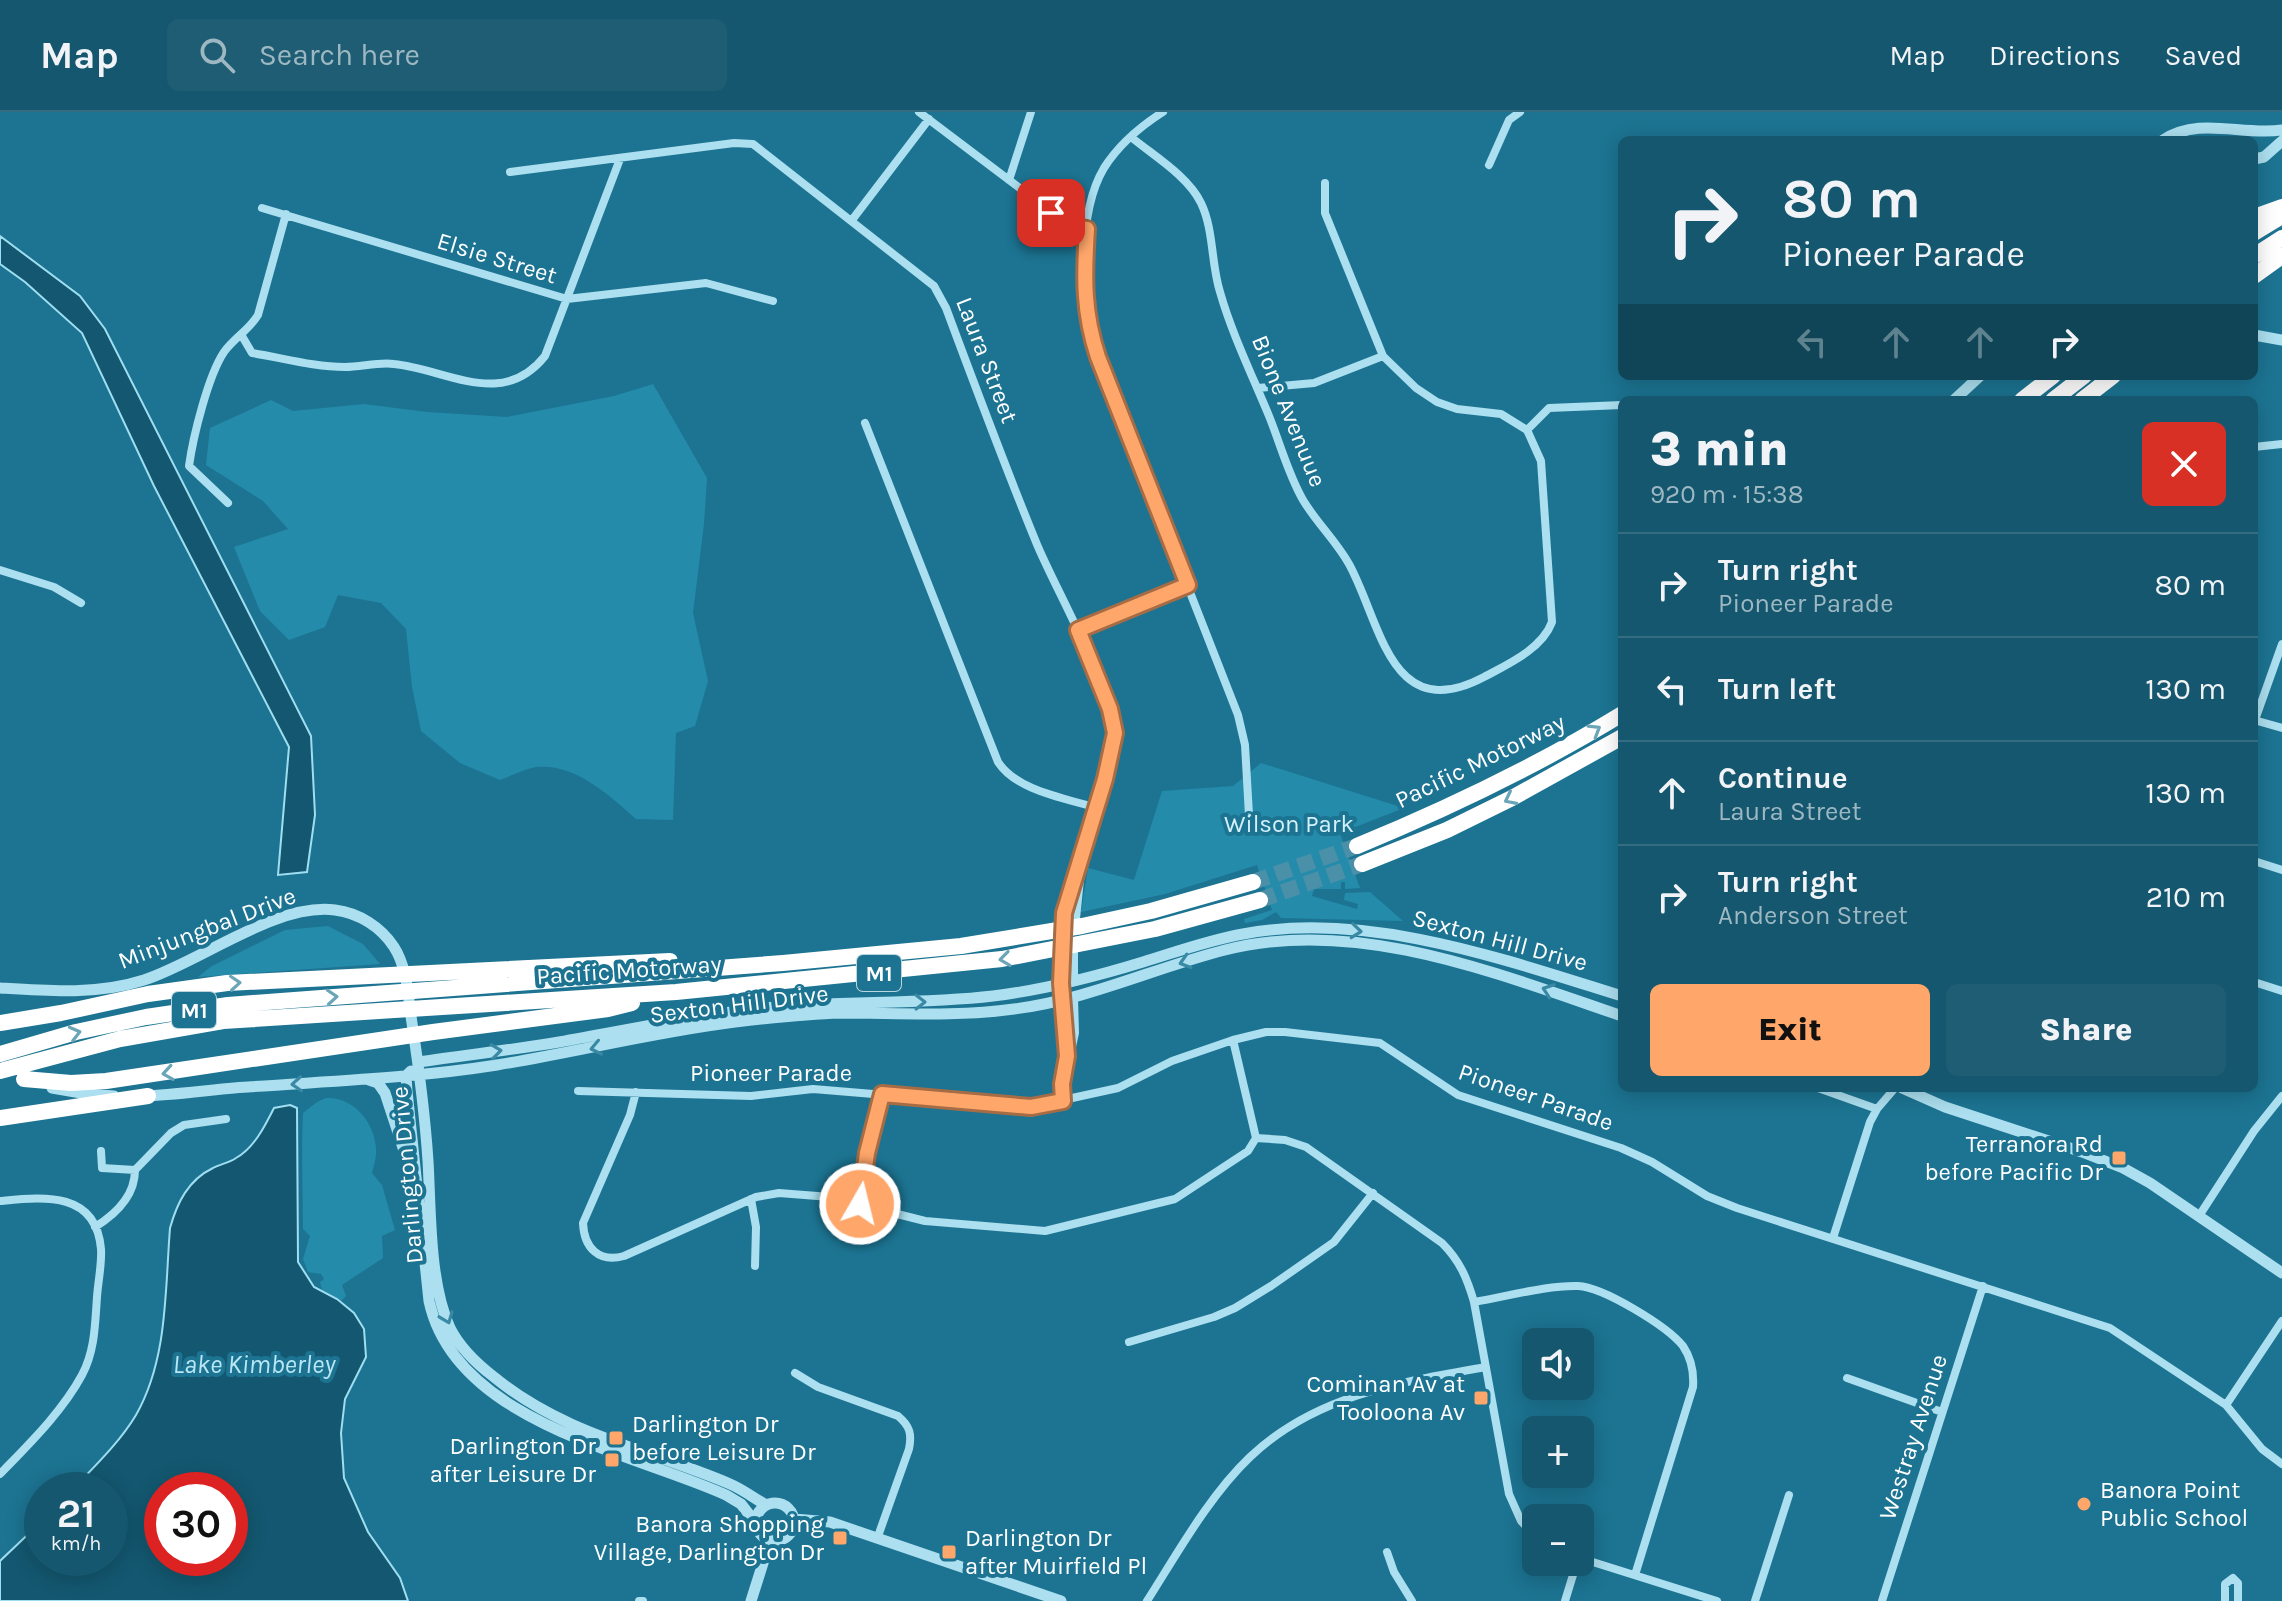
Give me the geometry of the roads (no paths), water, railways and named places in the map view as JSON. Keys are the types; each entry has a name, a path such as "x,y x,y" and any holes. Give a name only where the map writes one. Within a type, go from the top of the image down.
{"highway":[{"path":"2258,216 2282,207"},
{"path":"2258,231 2282,216"},
{"path":"2258,253 2282,238"},
{"path":"2258,273 2282,256"},
{"path":"2027,396 2048,380"},
{"path":"2058,396 2079,380"},
{"path":"2087,396 2108,380"},
{"name":"Pacific Motorway","path":"1357,846 1448,807 1569,747 1618,716"},
{"name":"Pacific Motorway","path":"1362,864 1447,830 1618,739"},
{"name":"Pacific Motorway","path":"0,1054 76,1032 146,1017 228,1005 392,993 426,982 783,963 961,946 1056,931 1151,911 1253,882"},
{"name":"Pacific Motorway","path":"0,1071 120,1039 223,1021 676,992 1002,959 1155,929 1260,900"},
{"path":"0,1023 39,1018 148,994 227,983 385,975 426,982"},
{"path":"24,1079 71,1083 106,1081 387,1038 608,1009 676,992"},
{"path":"0,1118 148,1096"}],"street":[{"path":"919,112 1070,226 1087,229"},
{"path":"1009,180 1031,112"},
{"path":"1163,112 1131,137 1102,172 1093,194 1087,229 1084,291 1088,325 1238,715 1245,745 1249,815"},
{"path":"1489,165 1509,120 1520,112"},
{"path":"852,220 929,119"},
{"path":"2172,136 2200,127 2247,135 2282,130"},
{"name":"Bione Avenuue","path":"1131,137 1183,180 1200,200 1219,291 1302,499 1349,564 1381,639 1397,665 1410,679 1427,689 1454,691 1465,687 1536,645 1548,634 1552,622 1541,461 1527,430"},
{"path":"2258,158 2264,157 2282,141"},
{"name":"Laura Street","path":"510,172 734,143 753,144 921,273 941,296 1036,541 1078,630 1110,709 1115,733 1097,808 1064,913 1061,964 1067,982"},
{"path":"242,336 252,353 327,366 405,365 453,380 494,384 535,368 545,356 620,159"},
{"path":"1325,183 1325,213 1383,356 1416,388 1437,402 1457,409 1501,414 1527,430 1549,408 1618,405"},
{"name":"Elsie Street","path":"262,208 567,299 706,283 773,301"},
{"path":"228,503 189,466 193,436 225,352 258,315 286,214"},
{"path":"2258,336 2282,340"},
{"path":"1258,388 1314,383 1383,356"},
{"path":"1958,396 1976,380"},
{"path":"2095,396 2119,380"},
{"path":"865,423 998,762 1013,778 1097,808"},
{"path":"2258,447 2282,444"},
{"path":"0,570 54,587 81,603"},
{"path":"1078,630 1188,585"},
{"path":"2258,709 2282,644"},
{"path":"2258,721 2282,728"},
{"name":"Laura Street","path":"1067,982 1073,962 1084,849"},
{"path":"2258,862 2282,870"},
{"name":"Minjungbal Drive","path":"0,988 83,990 128,985 167,971 281,917 332,909 370,923 395,948 404,970 420,1068"},
{"name":"Sexton Hill Drive","path":"420,1068 743,1010 956,1000 999,995 1067,982 1243,934 1316,928 1398,936 1458,947 1618,995"},
{"name":"Sexton Hill Drive","path":"420,1068 557,1055 731,1022 838,1013 995,1012 1068,999 1225,950 1269,941 1321,940 1395,949 1460,962 1618,1015"},
{"path":"1063,1101 1065,1067 1075,1037 1067,982"},
{"path":"2258,983 2282,991"},
{"name":"Pioneer Parade","path":"578,1091 751,1096 813,1089 1031,1107 1118,1088 1172,1061 1233,1040 1271,1032 1380,1043 1458,1095 1621,1148 1652,1162 1707,1196 2110,1328 2226,1405 2262,1449 2282,1464"},
{"path":"636,1092 629,1118 583,1223 584,1236 590,1249 603,1257 624,1256 751,1199 779,1193 830,1197 941,1223 1058,1229 1175,1199 1248,1151 1256,1138 1233,1040"},
{"path":"24,1079 87,1094 148,1096 406,1076 420,1068"},
{"name":"Darlington Drive","path":"420,1068 436,1272 446,1317 464,1350 503,1385 564,1422 592,1435 731,1484 766,1505"},
{"name":"Darlington Drive","path":"406,1076 431,1308 442,1338 463,1366 488,1388 540,1422 580,1441 726,1495 741,1504 755,1522"},
{"path":"361,1079 375,1082 384,1090 407,1167 416,1186"},
{"path":"1829,1092 1877,1109"},
{"path":"1833,1238 1870,1122 1892,1092"},
{"path":"1911,1092 1945,1107 2123,1168 2282,1273"},
{"path":"860,1204 867,1153 882,1094"},
{"path":"2199,1216 2254,1131 2282,1096"},
{"path":"95,1227 111,1217 128,1197 135,1182 135,1170 171,1133 184,1125 226,1119"},
{"path":"1256,1138 1285,1140 1306,1147 1455,1255 1474,1302 1509,1494 1522,1522"},
{"path":"101,1151 102,1168 135,1170"},
{"path":"1129,1342 1235,1308 1334,1242 1373,1193"},
{"path":"0,1201 47,1197 79,1208 95,1227 101,1247 90,1357 74,1387 34,1439 0,1474"},
{"path":"751,1199 756,1227 755,1266"},
{"path":"1474,1302 1567,1286 1590,1288 1618,1299 1683,1346 1691,1363 1693,1387 1635,1575"},
{"name":"Westray Avenue","path":"1882,1601 1983,1286"},
{"path":"2226,1405 2282,1321"},
{"path":"1147,1601 1227,1482 1249,1458 1283,1431 1344,1399 1395,1383 1486,1367"},
{"path":"795,1373 812,1385 898,1416 908,1424 911,1437 909,1449 877,1539"},
{"path":"1847,1378 1942,1412"},
{"path":"1755,1601 1789,1495"},
{"path":"781,1503 790,1510 794,1519 788,1537 777,1542 770,1541 758,1532 755,1522 758,1512 766,1505 781,1503"},
{"path":"794,1519 830,1522 1061,1601"},
{"path":"751,1601 770,1541"},
{"path":"1387,1552 1394,1572 1412,1601"},
{"path":"1594,1564 1717,1601"},
{"path":"1565,1601 1574,1576"},
{"path":"2225,1601 2225,1584 2233,1578 2238,1585 2238,1601"}],"water":[{"path":"0,236 80,296 105,329 311,736 315,815 307,872 278,875 289,747 154,486 82,333 0,264"},
{"name":"Lake Kimberley","path":"290,1105 297,1108 298,1262 314,1287 337,1299 354,1313 364,1329 366,1357 345,1399 341,1433 344,1478 368,1532 400,1578 408,1601 0,1601 0,1561 24,1538 24,1576 128,1576 128,1472 89,1472 136,1415 154,1371 163,1324 170,1228 180,1201 197,1179 242,1154 263,1129 274,1108"}],"tunnel":[{"path":"1253,882 1357,846"},
{"path":"1260,900 1362,864"}],"place":[{"name":"Terranora Rd before Pacific Dr","path":"2119,1158"},
{"name":"Cominan Av at Tooloona Av","path":"1481,1398"},
{"name":"Darlington Dr before Leisure Dr","path":"616,1438"},
{"name":"Darlington Dr after Leisure Dr","path":"612,1460"},
{"name":"Banora Point Public School","path":"2084,1504"},
{"name":"Banora Shopping Village, Darlington Dr","path":"840,1538"},
{"name":"Darlington Dr after Muirfield Pl","path":"949,1552"}],"park label":[{"name":"Wilson Park","path":"1289,824"}]}
